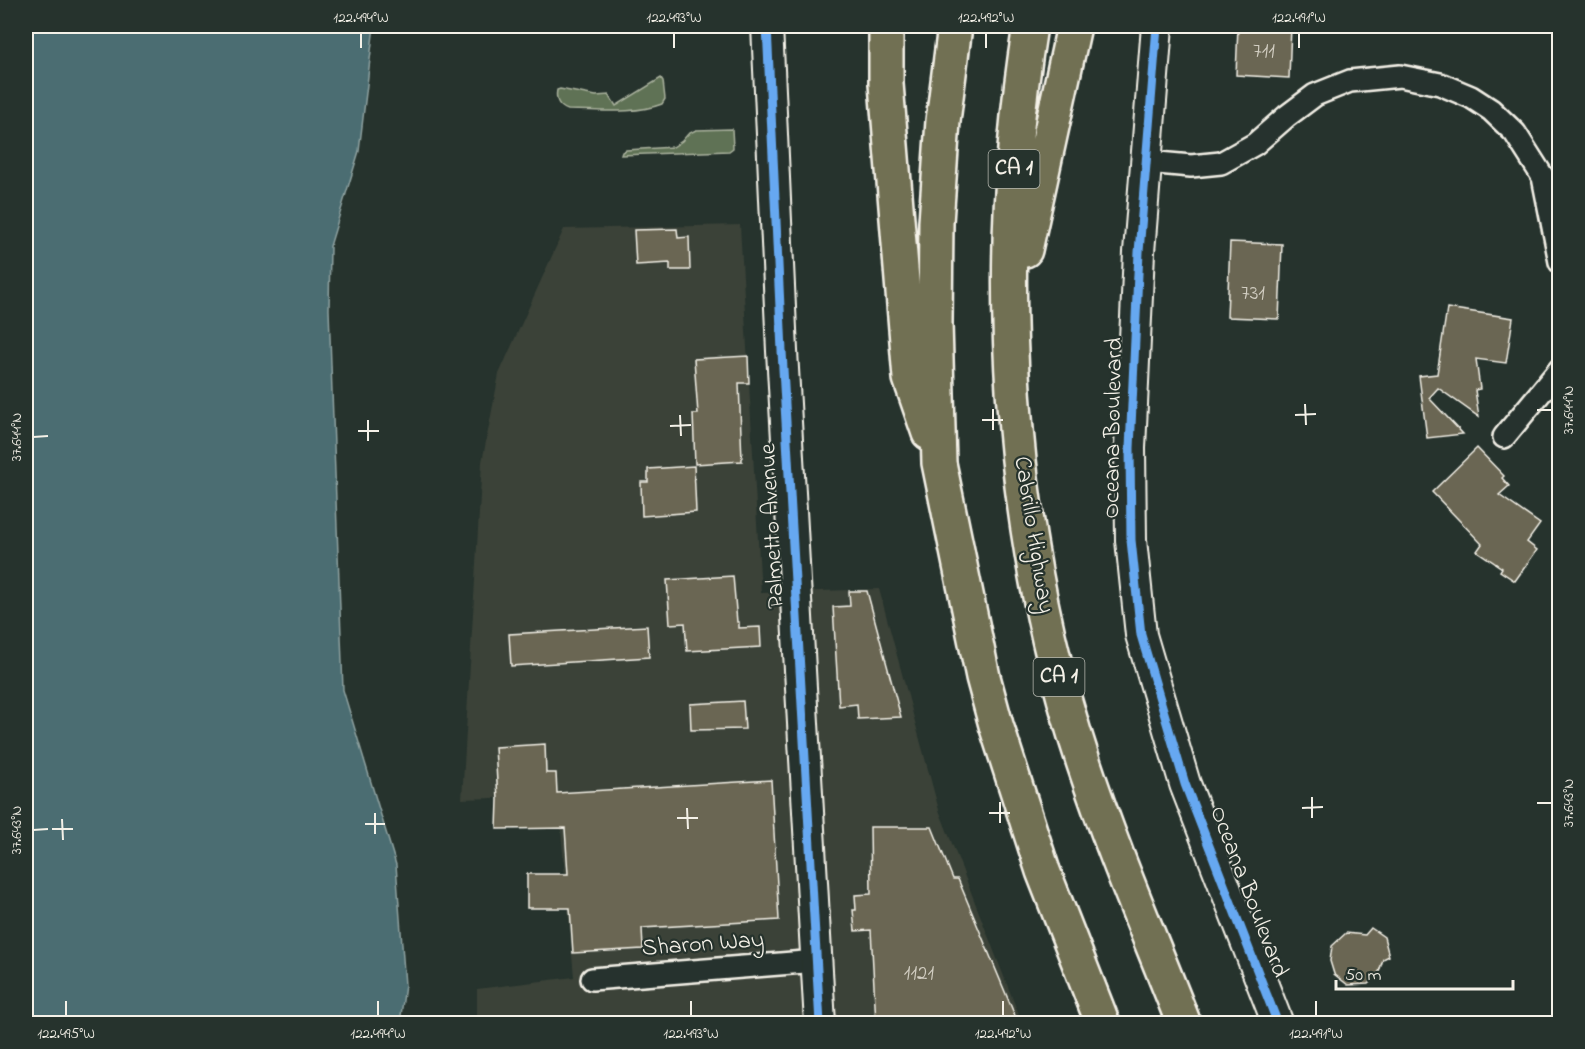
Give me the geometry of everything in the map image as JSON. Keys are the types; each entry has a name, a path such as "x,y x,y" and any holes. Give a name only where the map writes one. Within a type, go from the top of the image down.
{"highway":[{"path":"886,26 886,84 910,378 939,463 981,667 996,725 1043,871 1103,1023"},
{"path":"902,302 899,160 905,64 910,26"},
{"path":"939,463 935,324 936,222 943,121 955,26"},
{"name":"Cabrillo Highway","path":"1030,26 1014,161 1010,314 1015,416 1035,566 1056,666 1084,763 1184,1023"},
{"path":"1010,314 1074,26"}],"street":[{"name":"Palmetto Avenue","path":"767,26 783,372 820,1023"},
{"name":"Oceana Boulevard","path":"1157,26 1139,252 1130,448 1131,540 1141,635 1185,784 1278,1023"},
{"path":"1147,162 1191,166 1221,163 1255,144 1315,95 1350,81 1400,76 1440,84 1471,97 1491,110 1515,133 1543,177 1560,262"},
{"path":"1504,437 1560,369"},
{"name":"Sharon Way","path":"592,979 817,961"}],"shaded area":[{"path":"740,225 761,593 879,589 939,810 1022,1023 477,1023 477,989 574,977 558,796 462,799 482,462 499,374 564,229"}],"green space":[{"path":"661,78 665,99 662,104 639,110 568,110 562,107 557,100 557,90 560,89 596,96 609,95 616,106"},
{"path":"732,129 733,148 729,151 621,155 626,150 673,147 696,130"}],"water":[{"path":"26,26 374,26 359,151 330,246 329,310 343,690 396,865 405,985 400,1023 26,1023"}],"building":[{"path":"1238,26 1291,26 1289,78 1236,75"},
{"path":"677,229 678,238 689,237 690,270 670,270 670,263 636,265 634,230"},
{"path":"1230,242 1282,244 1279,319 1227,317"},
{"path":"1447,308 1513,318 1506,363 1476,359 1480,389 1475,390 1479,417 1438,388 1429,398 1463,434 1427,438 1419,376 1437,374"},
{"path":"748,356 749,383 739,383 742,461 695,464 693,414 698,414 694,359"},
{"path":"1477,448 1504,476 1502,478 1509,486 1499,495 1540,524 1527,542 1537,550 1515,581 1500,571 1502,568 1477,551 1482,544 1432,492"},
{"path":"694,466 696,512 642,516 641,482 648,482 648,469"},
{"path":"733,576 739,628 760,627 761,647 687,651 685,623 670,624 667,580"},
{"path":"849,591 867,591 901,717 858,719 857,704 839,706 833,607 850,606"},
{"path":"647,626 649,657 511,666 509,634"},
{"path":"743,701 745,729 691,730 690,704"},
{"path":"545,744 546,773 556,773 557,793 771,780 779,920 642,928 643,949 573,953 570,908 527,908 527,874 568,874 565,828 497,829 495,747"},
{"path":"870,827 932,827 953,879 958,879 1018,1023 876,1023 871,930 855,931 853,910 856,910 855,895 871,894"},
{"path":"1371,928 1384,937 1389,956 1383,959 1379,972 1368,984 1348,985 1334,974 1330,961 1332,946 1346,933 1365,935"}],"cycle path":[{"path":"767,26 782,351 820,1024"},
{"path":"1157,26 1139,252 1130,448 1131,540 1141,635 1185,784 1278,1024"}]}
